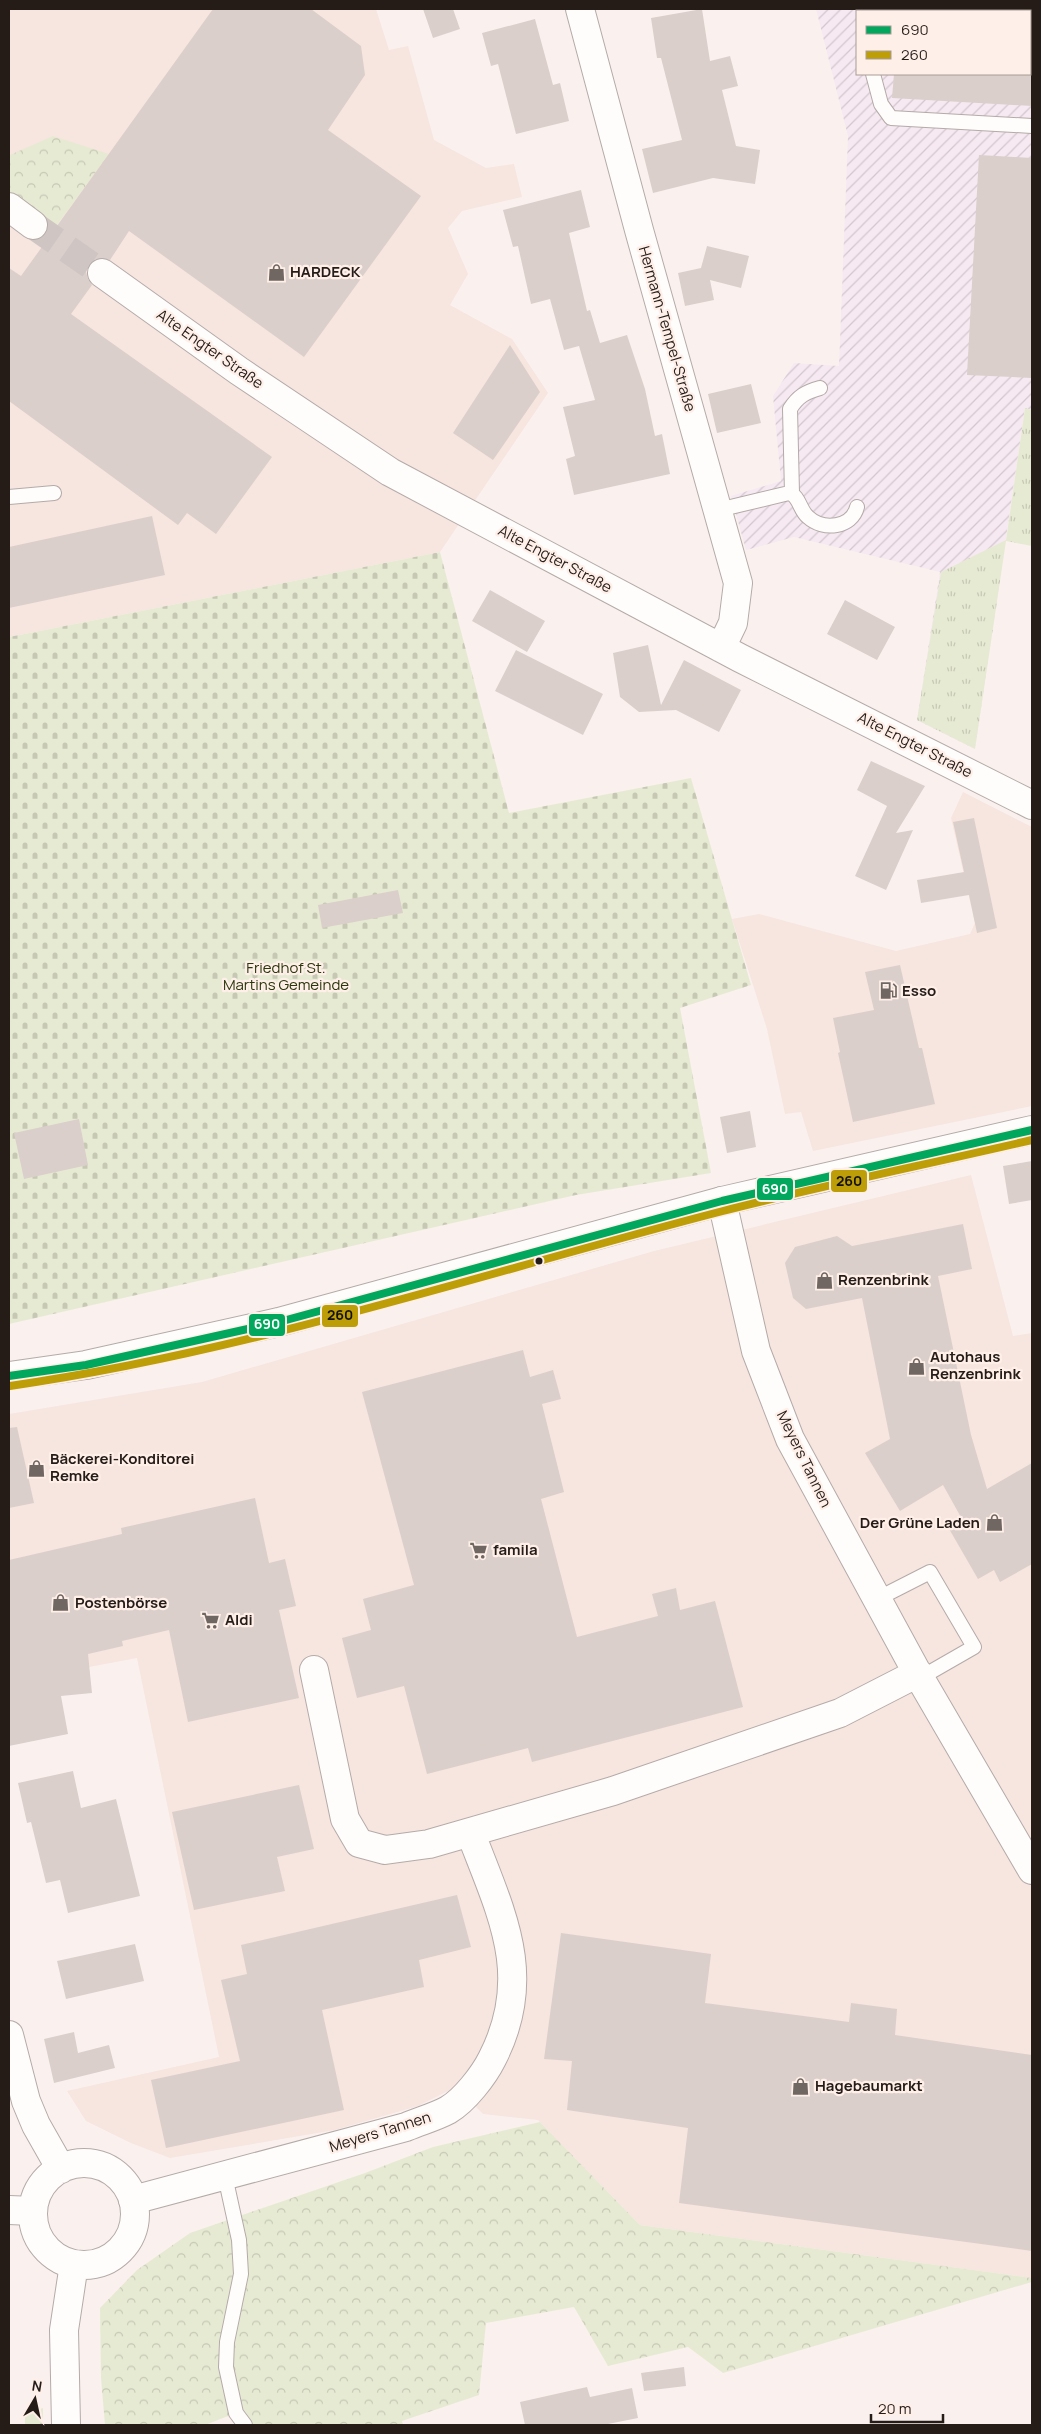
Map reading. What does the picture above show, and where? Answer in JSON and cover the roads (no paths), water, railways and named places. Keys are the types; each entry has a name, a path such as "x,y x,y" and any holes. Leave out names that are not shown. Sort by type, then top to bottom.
{"street":[{"name":"Hermann-Tempel-Straße","path":"580,9 638,230 738,583 732,623 721,648"},
{"path":"9,206 33,225"},
{"name":"Alte Engter Straße","path":"102,272 239,371 390,472 721,648 1032,805"},
{"path":"9,1376 86,1365 279,1322 722,1201 1032,1130"},
{"name":"Meyers Tannen","path":"722,1201 756,1351 790,1439 919,1676 1032,1870"},
{"path":"314,1670 345,1819 359,1843 385,1850 430,1844 471,1834 613,1791 840,1713 919,1676"},
{"name":"Meyers Tannen","path":"132,2200 406,2127 449,2109 484,2076 502,2040 512,2002 512,1956 501,1912 471,1834"},
{"path":"9,2035 26,2101 36,2125 61,2169"},
{"path":"91,2163 107,2168 121,2179 132,2200 135,2208 134,2225 128,2241 116,2254 91,2265 74,2264 50,2252 41,2240 35,2226 21,2211 37,2195 46,2181 61,2169 74,2164 91,2163"},
{"path":"66,2425 64,2330 74,2264"}],"lane":[{"path":"873,75 880,104 891,118 1032,126"},
{"path":"820,388 804,393 796,399 790,409 792,494 808,517 824,525 842,525 852,517 857,506"},
{"path":"9,497 54,493"},
{"path":"718,510 792,494"},
{"path":"877,1599 930,1572 974,1647 919,1676"},
{"path":"225,2176 240,2240 241,2274 227,2342 226,2367 236,2413 245,2425"}],"tunnel":[{"path":"33,225 102,273"}],"place":[{"name":"HARDECK","path":"276,272"},
{"name":"Esso","path":"888,991"},
{"name":"Renzenbrink","path":"824,1280"},
{"name":"Autohaus Renzenbrink","path":"916,1366"},
{"name":"Bäckerei-Konditorei Remke","path":"36,1468"},
{"name":"Der Grüne Laden","path":"994,1523"},
{"name":"famila","path":"479,1550"},
{"name":"Postenbörse","path":"61,1603"},
{"name":"Aldi","path":"211,1620"},
{"name":"Hagebaumarkt","path":"801,2086"}],"park label":[{"name":"Friedhof St. Martins Gemeinde","path":"286,976"}]}
